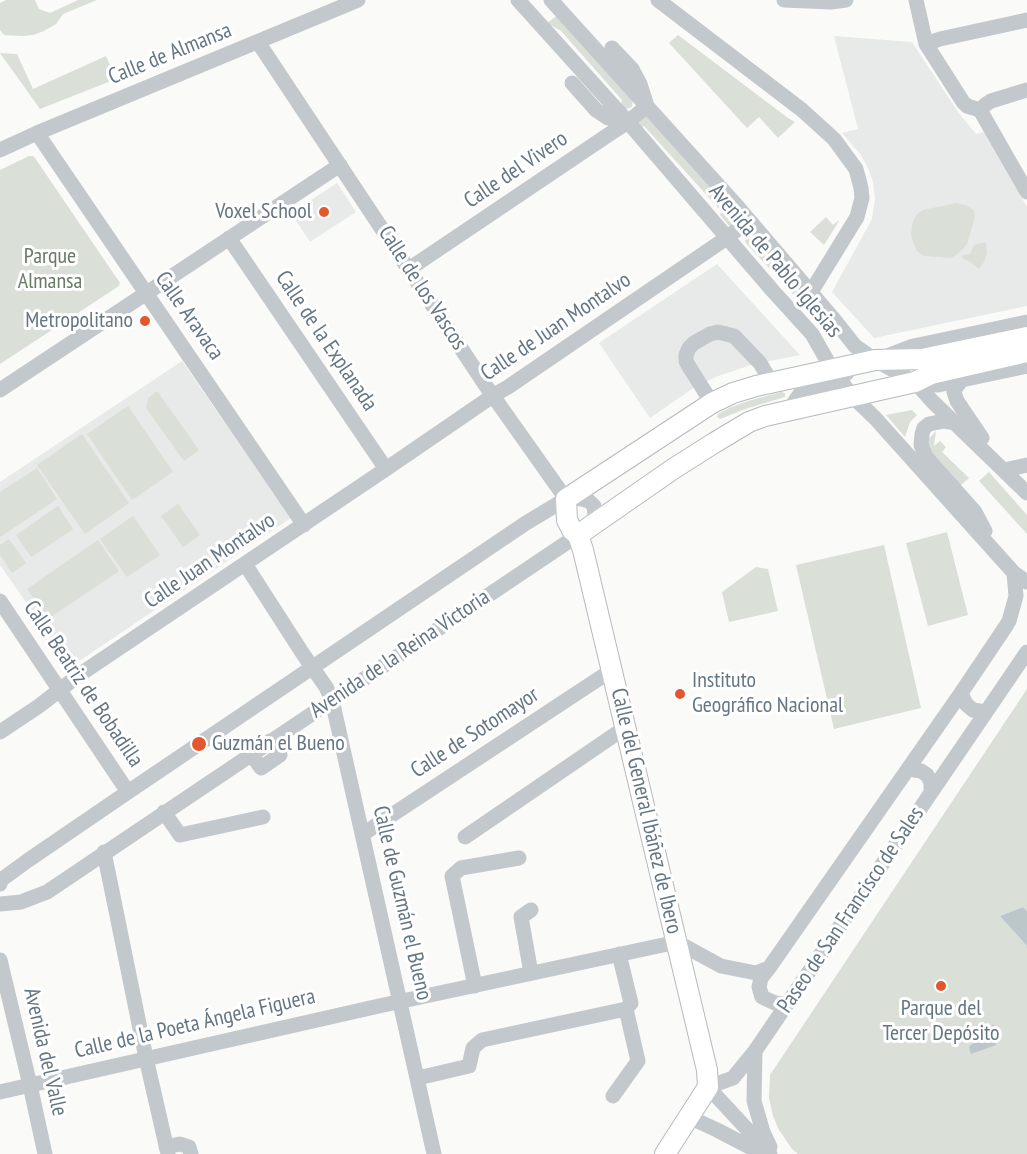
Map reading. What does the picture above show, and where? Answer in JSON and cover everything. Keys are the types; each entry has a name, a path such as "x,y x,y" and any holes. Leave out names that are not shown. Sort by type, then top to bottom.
{"main road":[{"name":"Avenida de la Reina Victoria","path":"567,498 712,403 733,393 771,382 836,374 855,355 876,360 922,359 1027,337"},
{"name":"Avenida de la Reina Victoria","path":"582,532 681,464 749,422 765,416 915,382 931,374 1027,352"},
{"name":"Calle de los Vascos","path":"567,498 567,520 572,531 582,532"},
{"name":"Calle del General Ibáñez de Ibero","path":"582,532 585,559 707,1070 708,1087"},
{"path":"665,1154 708,1087"}],"street":[{"name":"Calle de Almansa","path":"0,150 258,42 331,5 358,0"},
{"name":"Avenida de Pablo Iglesias","path":"518,0 628,122 812,334 852,396 883,427 1014,573 1027,582"},
{"name":"Avenida de Pablo Iglesias","path":"551,0 811,292 855,355"},
{"path":"658,0 802,110 834,139 856,169 862,198 857,217 811,292"},
{"path":"784,0 831,2 846,0"},
{"path":"916,0 926,44 963,102 980,110 1027,192"},
{"path":"926,44 1027,20"},
{"name":"Calle de los Vascos","path":"258,42 486,386 567,498"},
{"path":"612,48 632,69 647,106"},
{"path":"572,82 596,110 608,118 628,122"},
{"path":"980,110 992,101 1027,90"},
{"name":"Calle del Vivero","path":"409,269 628,122 647,106"},
{"name":"Calle Aravaca","path":"37,133 304,525"},
{"path":"0,390 340,165"},
{"name":"Calle de Juan Montalvo","path":"386,470 728,237 749,220"},
{"name":"Calle de la Explanada","path":"229,238 386,470"},
{"name":"Avenida de la Reina Victoria","path":"876,360 920,344 1027,322"},
{"path":"712,403 686,361 689,348 710,334 718,332 734,336 756,359 771,382"},
{"path":"876,360 915,382 1027,493"},
{"name":"Avenida de la Reina Victoria","path":"915,382 938,385 1027,366"},
{"name":"Avenida de la Reina Victoria","path":"788,411 802,391 829,385 836,374"},
{"path":"963,379 954,392 957,401 1004,470"},
{"name":"Avenida de Pablo Iglesias","path":"956,423 929,424 924,428 921,445 926,457 975,512 995,551"},
{"path":"1004,470 1027,465"},
{"name":"Calle Juan Montalvo","path":"0,732 386,470"},
{"path":"567,498 582,498 594,506 596,516 582,532"},
{"name":"Avenida de la Reina Victoria","path":"0,884 1,880 128,792 526,523 567,498"},
{"name":"Avenida de la Reina Victoria","path":"0,904 21,902 47,892 582,532"},
{"name":"Calle de Guzmán el Bueno","path":"245,564 326,687 332,700 434,1154"},
{"name":"Paseo de San Francisco de Sales","path":"677,942 721,966 756,973 769,968 909,769 1009,621 1016,596 1014,573"},
{"name":"Calle Beatriz de Bobadilla","path":"0,601 128,792"},
{"name":"Paseo de San Francisco de Sales","path":"708,1087 734,1078 755,1051 1027,652"},
{"name":"Calle de Sotomayor","path":"363,834 612,670"},
{"path":"961,693 966,704 973,710 986,711"},
{"path":"949,711 970,719 974,729"},
{"path":"465,837 626,727"},
{"path":"920,752 926,764 946,770"},
{"path":"909,769 927,774 931,782 931,793"},
{"path":"164,813 180,836 263,817"},
{"path":"104,852 167,1150 180,1144 189,1147 190,1154"},
{"path":"475,986 452,876 461,867 519,858"},
{"path":"531,910 521,917 531,974"},
{"name":"Calle de la Poeta Ángela Figuera","path":"0,1092 677,942"},
{"path":"418,1078 469,1066 474,1048 482,1040 626,1009 631,1003 619,954"},
{"name":"Avenida del Valle","path":"0,960 45,1154"},
{"path":"769,968 761,978 759,987 762,997 775,1003 787,1004"},
{"path":"613,1096 638,1061 626,1009"},
{"path":"755,1051 754,1101 762,1132 772,1154"},
{"path":"708,1087 772,1154"},
{"path":"689,1117 763,1154"}],"shaded area":[{"path":"834,36 912,42 958,112 976,134 984,132 1027,207 1027,306 874,338 832,292 872,219 875,199 868,168 860,154 842,133 858,129"},
{"name":"Voxel School","path":"337,183 356,212 310,242 291,213"},
{"path":"717,264 800,355 754,364 718,376 695,387 650,418 599,343"},
{"path":"182,361 291,518 69,668 0,565 0,482"},
{"path":"1023,907 1027,911 1027,946 1000,916"},
{"path":"994,1024 996,1045 971,1054 969,1047"}],"green space":[{"path":"6,0 35,0 39,9 50,13 78,0 97,0 63,14 56,24 44,31 23,36 4,35 0,30 0,3"},
{"path":"558,15 633,100 632,107 626,109 621,106 622,100 561,31 547,23"},
{"path":"678,35 795,122 778,138 759,117 747,128 669,43"},
{"path":"0,53 17,54 33,89 106,56 116,79 40,109"},
{"path":"644,117 647,117 739,218 739,221 730,227 720,215 722,212 644,126 641,128 638,124"},
{"name":"Parque Almansa","path":"29,156 35,158 120,283 119,286 0,364 0,170"},
{"path":"957,203 974,210 975,217 967,244 951,258 924,256 917,251 911,234 913,221 917,214 923,210"},
{"path":"826,217 833,225 839,221 824,245 810,232"},
{"path":"747,238 822,318 818,321 746,243"},
{"path":"986,242 987,252 979,269 962,258 963,255 970,254 974,245"},
{"path":"157,391 199,450 184,461 146,408 148,398"},
{"path":"781,392 785,393 785,397 720,419 717,417 729,408"},
{"path":"128,406 173,472 132,500 87,434"},
{"path":"912,410 917,415 910,422 905,437 886,415"},
{"path":"936,431 934,446 940,441 946,447 942,452 969,478 960,486 932,455 928,445 929,438"},
{"path":"82,434 129,503 85,534 37,465"},
{"path":"37,468 57,499 0,537 0,492"},
{"path":"989,472 1027,515 1027,534 979,481"},
{"path":"178,504 200,535 183,547 161,516"},
{"path":"58,506 73,529 31,557 16,535"},
{"path":"133,516 160,555 127,577 100,539"},
{"path":"947,532 968,615 928,626 906,543"},
{"path":"9,539 26,563 12,573 0,555 0,545"},
{"path":"98,540 119,571 48,619 27,589"},
{"path":"884,545 921,708 834,729 796,565"},
{"path":"756,567 768,569 778,611 729,622 722,592"},
{"path":"1027,689 1027,911 1023,907 1000,916 1027,946 1027,1154 798,1154 779,1130 773,1116 769,1098 770,1075"}],"place":[{"name":"Voxel School","path":"324,212"},
{"name":"Metropolitano","path":"145,321"},
{"name":"Instituto Geográfico Nacional","path":"680,694"},
{"name":"Guzmán el Bueno","path":"199,744"},
{"name":"Parque del Tercer Depósito","path":"941,986"}]}
